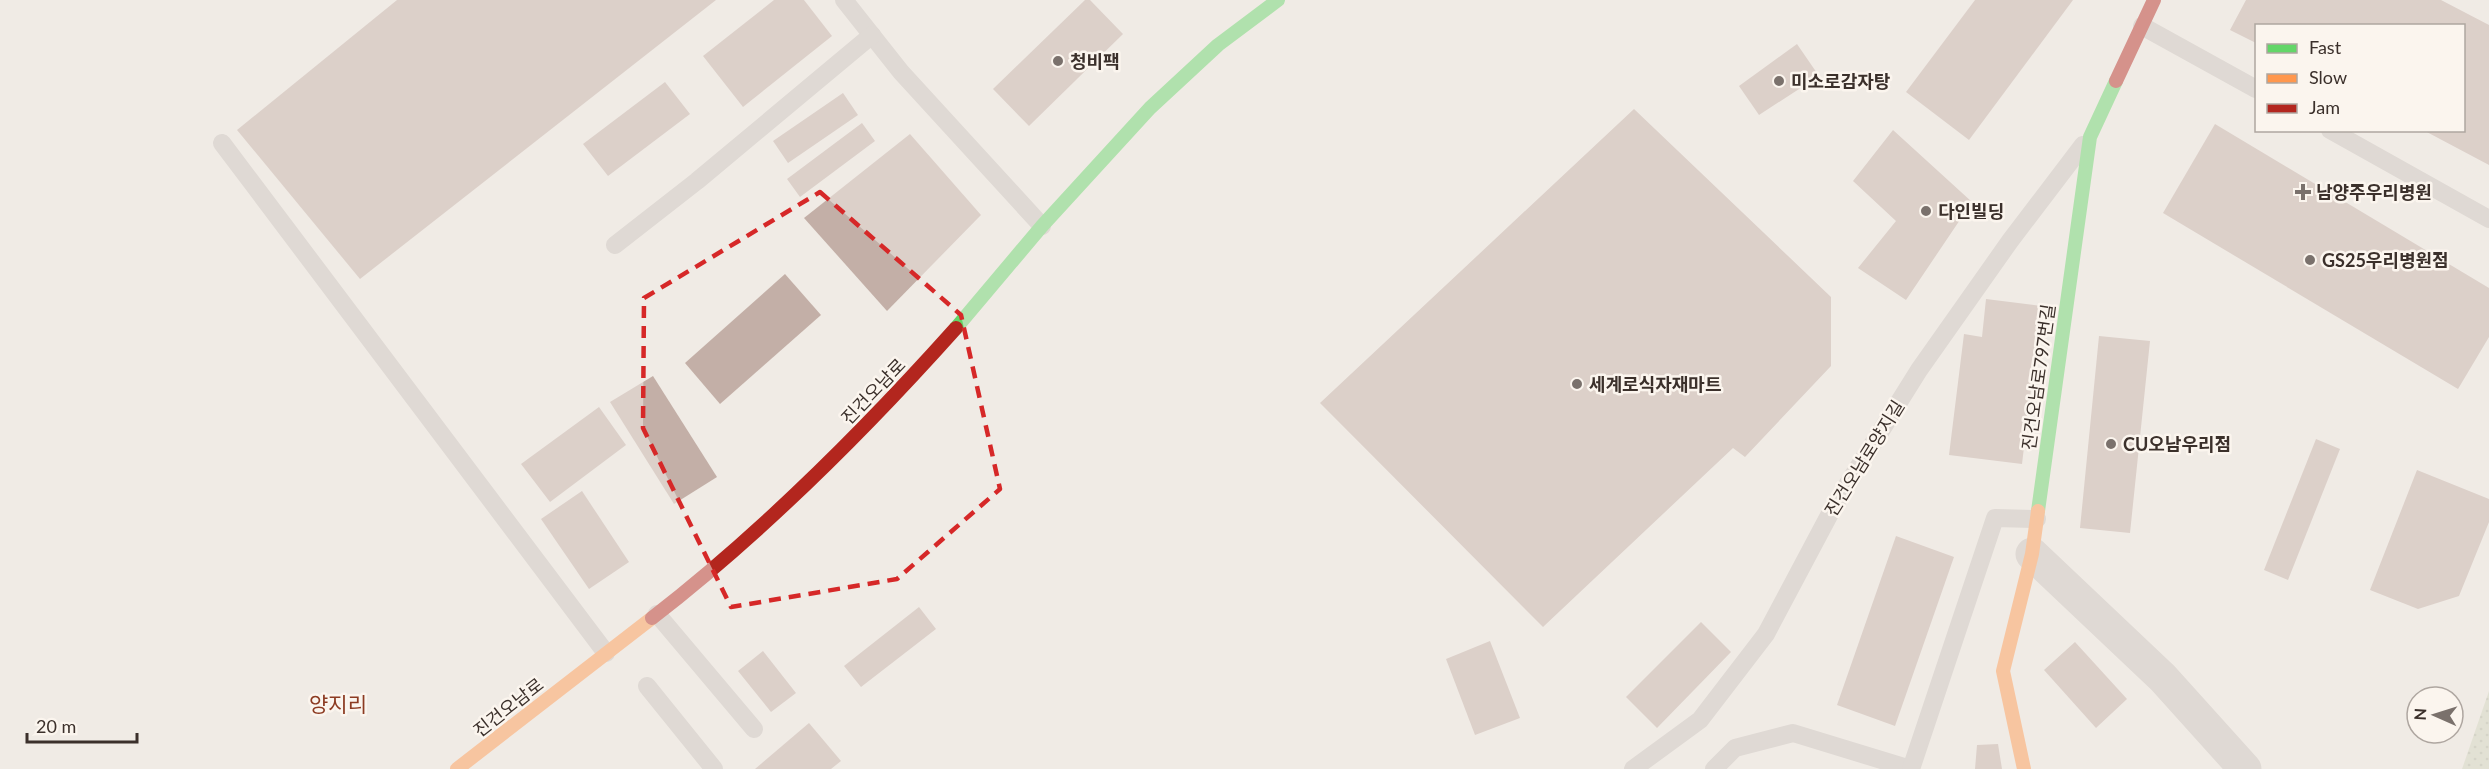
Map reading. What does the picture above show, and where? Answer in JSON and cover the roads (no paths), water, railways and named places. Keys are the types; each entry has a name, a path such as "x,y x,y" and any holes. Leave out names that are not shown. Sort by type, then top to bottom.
{"main road":[{"name":"진건오남로","path":"457,769 657,614 760,528 898,393 974,309 1042,226 1150,108 1218,45 1278,0"},
{"name":"진건오남로797번길","path":"2024,769 2003,671 2037,519 2090,137 2154,0"}],"street":[{"path":"2031,554 2163,678 2245,769"}],"lane":[{"path":"844,0 902,72 1042,226"},
{"path":"2142,26 2255,88"},
{"path":"615,245 697,181 872,34"},
{"path":"2334,132 2489,219"},
{"name":"진건오남로양지길","path":"1633,769 1700,720 1766,634 1834,506 1919,370 2010,241 2090,137"},
{"path":"222,143 606,653"},
{"path":"1713,769 1735,748 1793,733 1911,769 1995,518 2037,519"},
{"path":"657,614 754,729"},
{"path":"647,686 714,769"}],"place":[{"name":"청비팩","path":"1058,61"},
{"name":"미소로감자탕","path":"1779,81"},
{"name":"남양주우리병원","path":"2303,192"},
{"name":"다인빌딩","path":"1926,211"},
{"name":"GS25우리병원점","path":"2310,260"},
{"name":"세계로식자재마트","path":"1577,384"},
{"name":"CU오남우리점","path":"2111,444"}],"district":[{"name":"양지리","path":"338,703"}]}
